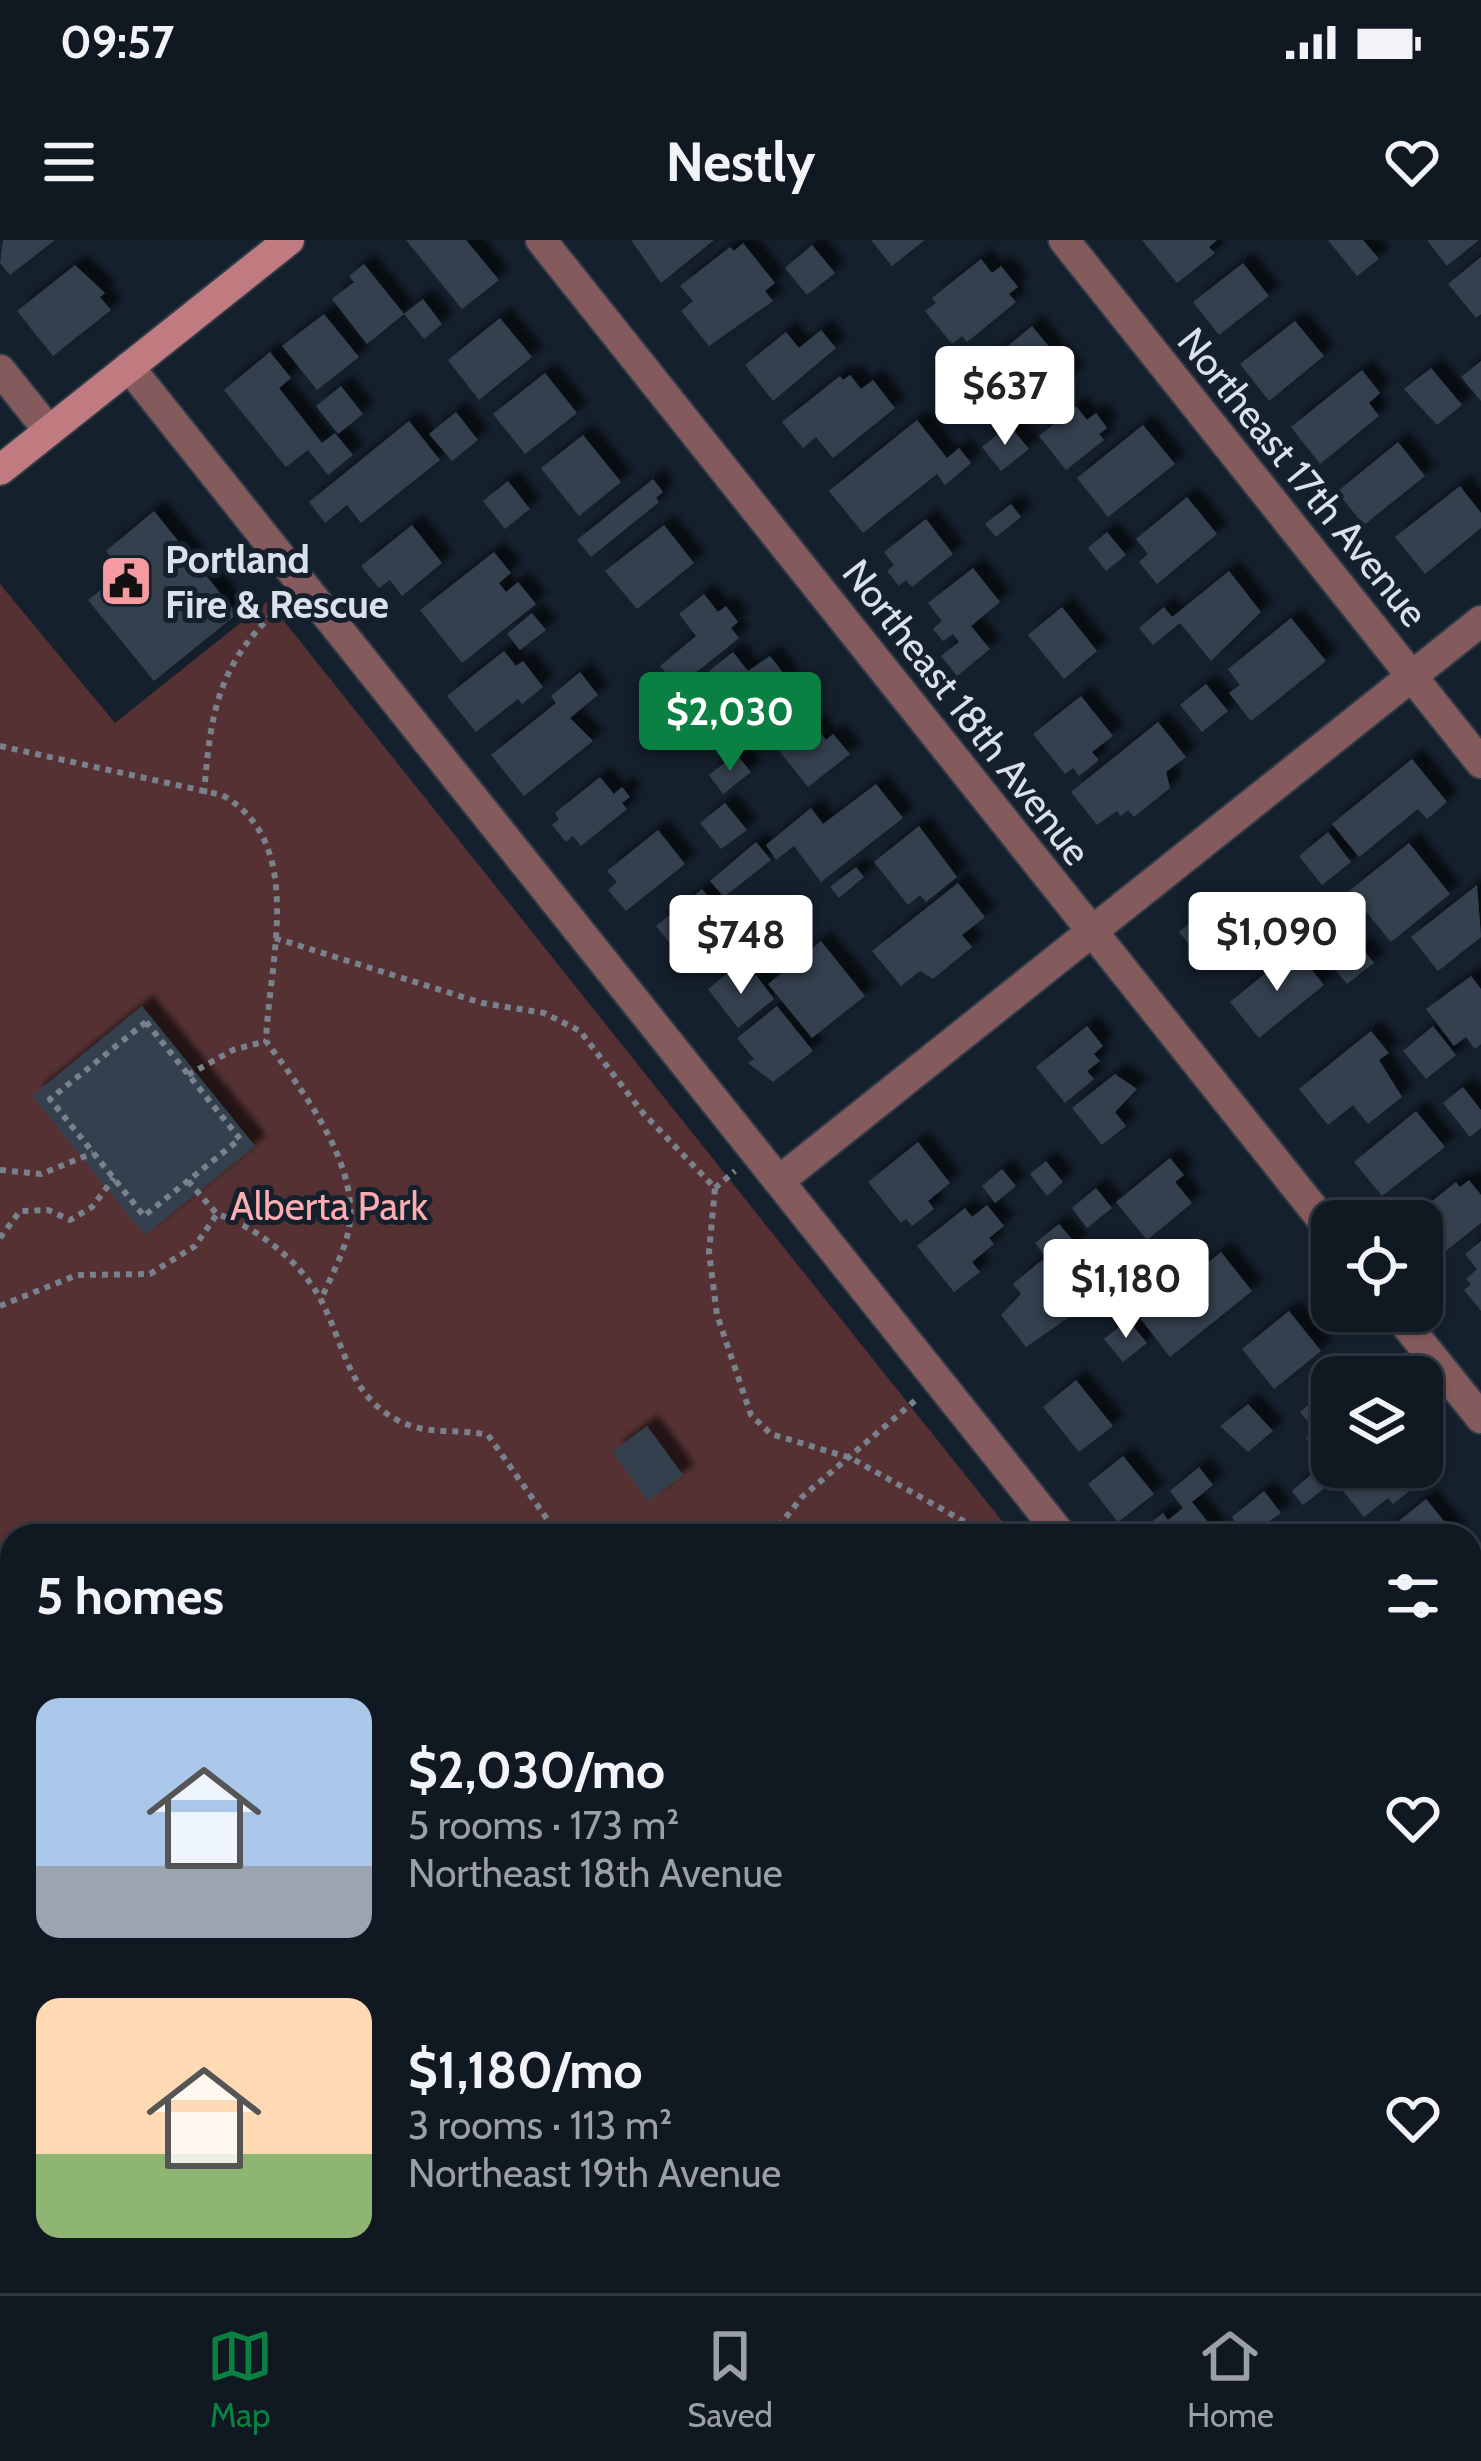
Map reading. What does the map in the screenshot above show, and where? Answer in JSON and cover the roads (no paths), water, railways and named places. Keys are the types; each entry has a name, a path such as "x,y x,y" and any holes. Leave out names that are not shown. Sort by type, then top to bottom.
{"main road":[{"path":"0,470 289,240"}],"street":[{"name":"Northeast 18th Avenue","path":"542,240 1311,1206"},
{"name":"Northeast 17th Avenue","path":"1064,240 1481,763"},
{"path":"129,367 1052,1524"},
{"path":"0,370 49,431"},
{"path":"779,1181 1481,621"},
{"path":"1412,1332 1481,1418"}],"place":[{"name":"Portland Fire & Rescue","path":"126,581"}],"park label":[{"name":"Alberta Park","path":"329,1206"}]}
